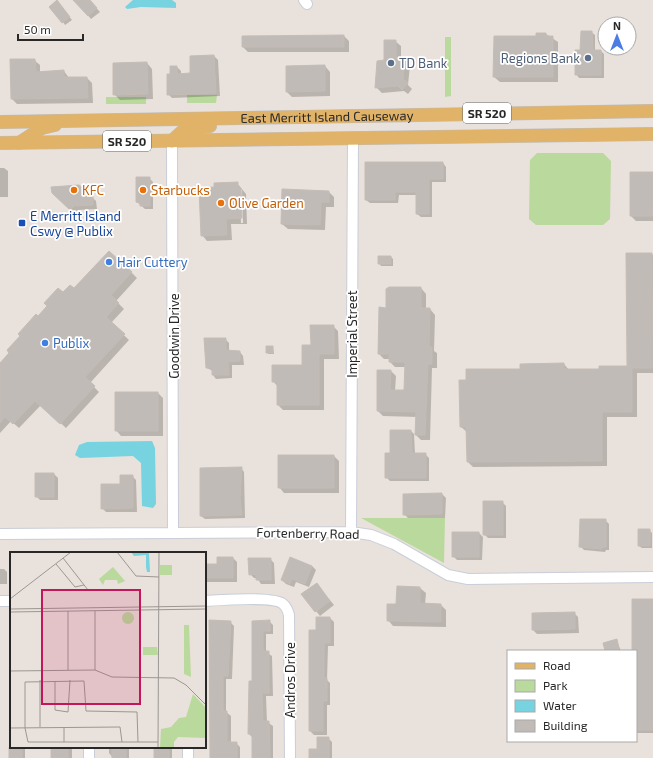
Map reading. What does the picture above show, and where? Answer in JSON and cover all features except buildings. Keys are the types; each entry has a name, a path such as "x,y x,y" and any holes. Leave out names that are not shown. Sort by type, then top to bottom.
{"main road":[{"name":"East Merritt Island Causeway","path":"0,122 653,111"},
{"path":"172,141 184,130 209,126 228,118"},
{"path":"19,142 42,128 81,120"},
{"name":"East Merritt Island Causeway","path":"0,143 653,134"}],"street":[{"name":"Imperial Street","path":"351,532 353,137"},
{"name":"Goodwin Drive","path":"172,141 173,532"},
{"name":"Fortenberry Road","path":"0,534 351,532 371,535 394,544 448,575 468,579 653,577"},
{"name":"Andros Drive","path":"206,601 270,600 283,604 289,615 290,758"}],"green space":[{"path":"445,37 451,37 451,96 445,97"},
{"path":"187,95 217,95 216,103 187,103"},
{"path":"106,97 146,97 146,104 106,104"},
{"path":"537,153 603,153 611,161 610,219 603,225 536,225 529,219 530,160"},
{"path":"361,518 445,518 444,563"}],"water":[{"path":"133,0 172,0 176,3 176,8 141,7 127,9 125,7"},
{"path":"152,441 155,448 156,504 153,508 142,506 141,463 133,456 80,458 75,455 79,445 87,442"}],"place":[{"name":"Regions Bank","path":"588,58"},
{"name":"TD Bank","path":"391,63"},
{"name":"KFC","path":"74,190"},
{"name":"Starbucks","path":"143,190"},
{"name":"Olive Garden","path":"221,203"},
{"name":"E Merritt Island Cswy @ Publix","path":"22,223"},
{"name":"Hair Cuttery","path":"109,262"},
{"name":"Publix","path":"45,343"}]}
